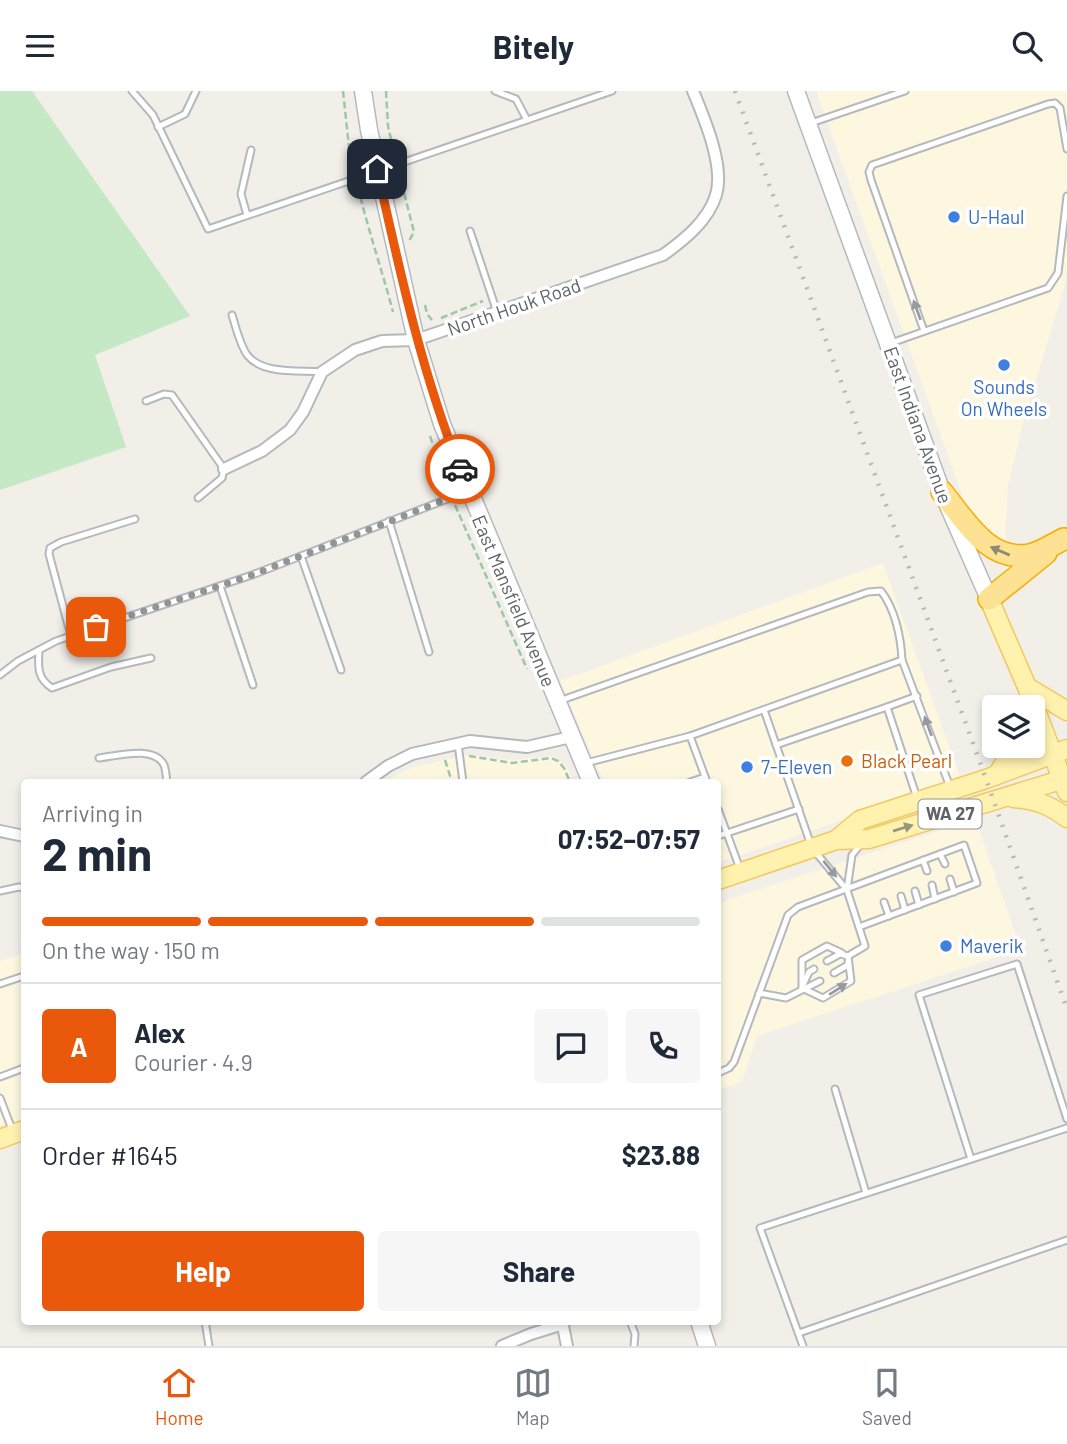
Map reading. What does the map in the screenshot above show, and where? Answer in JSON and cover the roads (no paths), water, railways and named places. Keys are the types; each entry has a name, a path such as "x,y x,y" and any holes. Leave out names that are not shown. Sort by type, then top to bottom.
{"highway":[{"path":"942,492 993,550 1010,556 1031,555 1065,538"},
{"path":"989,599 1065,538"}],"main road":[{"name":"East Indiana Avenue","path":"989,599 1027,687 1060,751 1066,783"},
{"path":"1026,695 1027,687 1067,711"},
{"name":"WA 27","path":"836,840 860,820 997,775 1060,751"},
{"path":"997,775 1008,758"},
{"name":"WA 27","path":"721,879 836,840 869,839 999,798 1066,783"},
{"path":"999,798 1027,799 1051,806 1067,818"}],"street":[{"name":"East Mansfield Avenue","path":"362,91 416,340 442,424 590,779"},
{"name":"North Houk Road","path":"322,372 355,350 382,341 416,340 663,255 684,240 703,220 716,195 717,170 708,126 693,91"},
{"name":"East Indiana Avenue","path":"796,91 942,492 989,599"},
{"path":"224,469 262,451 290,430 303,412 322,372"},
{"path":"370,779 412,754 470,741 527,747 571,737"},
{"path":"0,831 21,835"},
{"path":"502,1346 557,1325"},
{"path":"562,1325 567,1346"},
{"path":"700,1325 707,1346"}],"lane":[{"path":"132,91 153,115 208,229 377,169 612,91"},
{"path":"158,127 185,114 196,91"},
{"path":"495,91 516,99 527,120"},
{"path":"580,91 584,101"},
{"path":"808,124 905,91"},
{"path":"924,331 871,180 869,171 872,165 1055,103 1060,108 1067,149"},
{"path":"247,215 241,194 251,150"},
{"path":"888,344 1048,288 1058,274 1067,196"},
{"path":"470,231 497,312"},
{"path":"232,315 247,356 255,362 269,368 322,372"},
{"path":"146,401 164,394 172,395 224,469 222,478 198,498"},
{"path":"0,675 18,661 71,635 220,586 468,491"},
{"path":"71,635 49,554 50,548 61,542 135,519"},
{"path":"389,521 429,652"},
{"path":"301,556 341,670"},
{"path":"220,586 253,685"},
{"path":"556,702 868,592 881,590 887,598 902,640 902,660 951,790"},
{"path":"38,650 38,671 43,682 52,688 111,667 151,658"},
{"path":"583,764 690,736 895,660 902,660"},
{"path":"776,745 917,696"},
{"path":"887,707 918,801"},
{"path":"764,710 813,848 847,890 865,946 848,955 840,954 827,961"},
{"path":"690,736 706,779"},
{"path":"458,744 463,779"},
{"path":"99,758 140,753 155,756 164,765 166,779"},
{"path":"721,836 799,809"},
{"path":"721,818 741,872"},
{"path":"847,890 852,855 869,839"},
{"path":"721,1072 734,1062 789,915 798,907 964,845 976,883 859,927"},
{"path":"940,854 945,864"},
{"path":"923,860 927,871"},
{"path":"907,867 911,876"},
{"path":"892,872 896,881"},
{"path":"874,879 878,888"},
{"path":"950,879 954,892"},
{"path":"932,885 935,899"},
{"path":"0,891 21,887"},
{"path":"915,891 919,905"},
{"path":"901,896 905,910"},
{"path":"884,902 888,916"},
{"path":"802,988 802,960 827,946 848,955"},
{"path":"834,974 848,965 848,955"},
{"path":"802,988 823,998 850,981 848,955"},
{"path":"971,1159 919,995 1017,964 1067,1119"},
{"path":"802,988 809,972 814,969"},
{"path":"0,984 21,976"},
{"path":"760,993 786,998 820,981"},
{"path":"0,1077 21,1069"},
{"path":"835,1089 866,1193"},
{"path":"0,1098 13,1135"},
{"path":"803,1346 760,1228 1067,1128"},
{"path":"799,1333 1067,1240"},
{"path":"206,1325 209,1346"},
{"path":"631,1325 635,1335 634,1346"}],"railway":[{"path":"735,91 1067,1009"}],"place":[{"name":"U-Haul","path":"954,217"},
{"name":"Sounds On Wheels","path":"1004,365"},
{"name":"Black Pearl","path":"847,761"},
{"name":"7-Eleven","path":"747,767"},
{"name":"Maverik","path":"946,946"}]}
